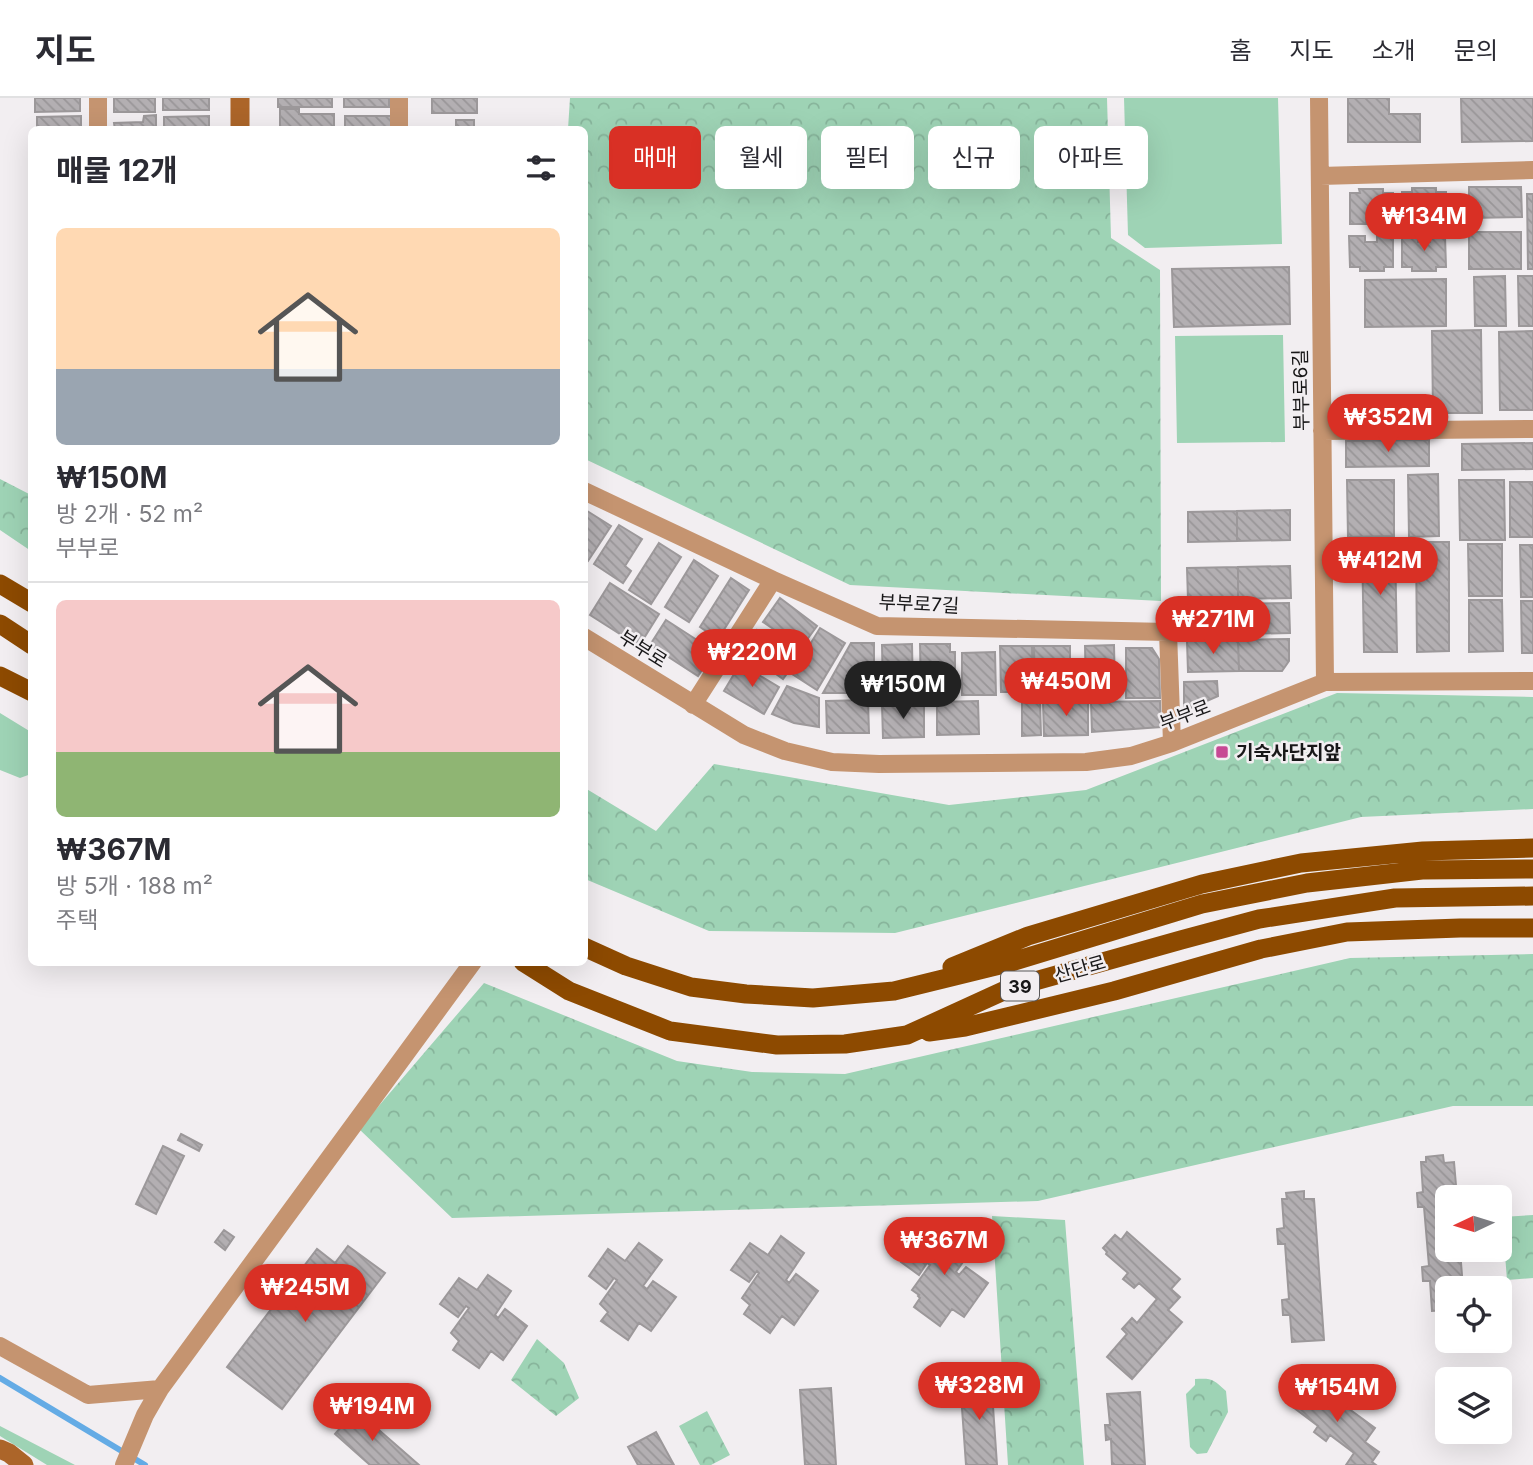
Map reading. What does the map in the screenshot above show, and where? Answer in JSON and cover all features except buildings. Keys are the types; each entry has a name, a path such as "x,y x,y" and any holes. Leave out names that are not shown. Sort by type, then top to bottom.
{"main road":[{"path":"240,98 240,126"},
{"path":"0,584 28,601"},
{"path":"0,624 28,642"},
{"path":"0,676 28,690"},
{"path":"894,991 1028,936 1202,884 1301,863 1423,851 1533,848"},
{"name":"산단로","path":"588,949 626,966 691,987 813,998 894,991 1008,963 1202,904 1307,883 1422,870 1533,869"},
{"name":"산단로","path":"529,966 569,991 670,1031 776,1045 845,1044 907,1035 1010,988 1259,919 1395,898 1533,896"},
{"path":"907,1035 978,1023 1114,991 1261,949 1347,932 1533,928"},
{"path":"0,1449 24,1465"}],"street":[{"path":"98,98 98,126"},
{"path":"399,98 399,126"},
{"name":"부부로6길","path":"1319,98 1325,682"},
{"path":"1320,176 1533,170"},
{"path":"1322,431 1533,429"},
{"name":"부부로7길","path":"588,493 877,626 1168,632 1172,743"},
{"path":"694,705 773,580"},
{"name":"부부로","path":"588,639 744,735 785,751 832,762 1086,762 1132,757 1325,682 1533,681"},
{"path":"124,1465 145,1415 160,1389 470,966"},
{"path":"0,1346 88,1395 160,1389"}],"green space":[{"path":"570,98 1107,98 1108,126 1034,126 1034,189 1110,189 1111,238 1160,270 1161,601 850,585 588,460 588,126 568,126"},
{"path":"1124,98 1278,98 1282,244 1145,248 1128,235 1127,189 1148,189 1148,126 1125,126"},
{"path":"1283,335 1285,442 1177,443 1175,336"},
{"path":"0,479 28,493 28,549 0,530"},
{"path":"1337,693 1533,697 1533,809 1361,817 895,933 709,931 588,880 588,790 656,831 714,764 949,805 1086,790"},
{"path":"0,713 28,730 28,775 20,778 0,770"},
{"path":"1533,954 1533,1106 1453,1106 1038,1201 452,1218 359,1129 484,983 677,1061 752,1072 845,1074 1350,958"},
{"path":"1533,1215 1533,1278 1512,1280 1512,1276 1507,1276 1506,1262 1512,1262 1512,1216"},
{"path":"992,1216 1065,1220 1084,1465 1008,1465"},
{"path":"537,1339 564,1363 579,1398 556,1416 511,1380"},
{"path":"1195,1379 1212,1380 1226,1391 1228,1412 1207,1453 1197,1454 1190,1447 1186,1394 1195,1385"},
{"path":"707,1411 730,1455 711,1465 700,1465 679,1426"},
{"path":"0,1426 75,1465 47,1465 0,1436"}],"waterway":[{"path":"0,1378 145,1465"}],"place":[{"name":"기숙사단지앞","path":"1222,752"}]}
